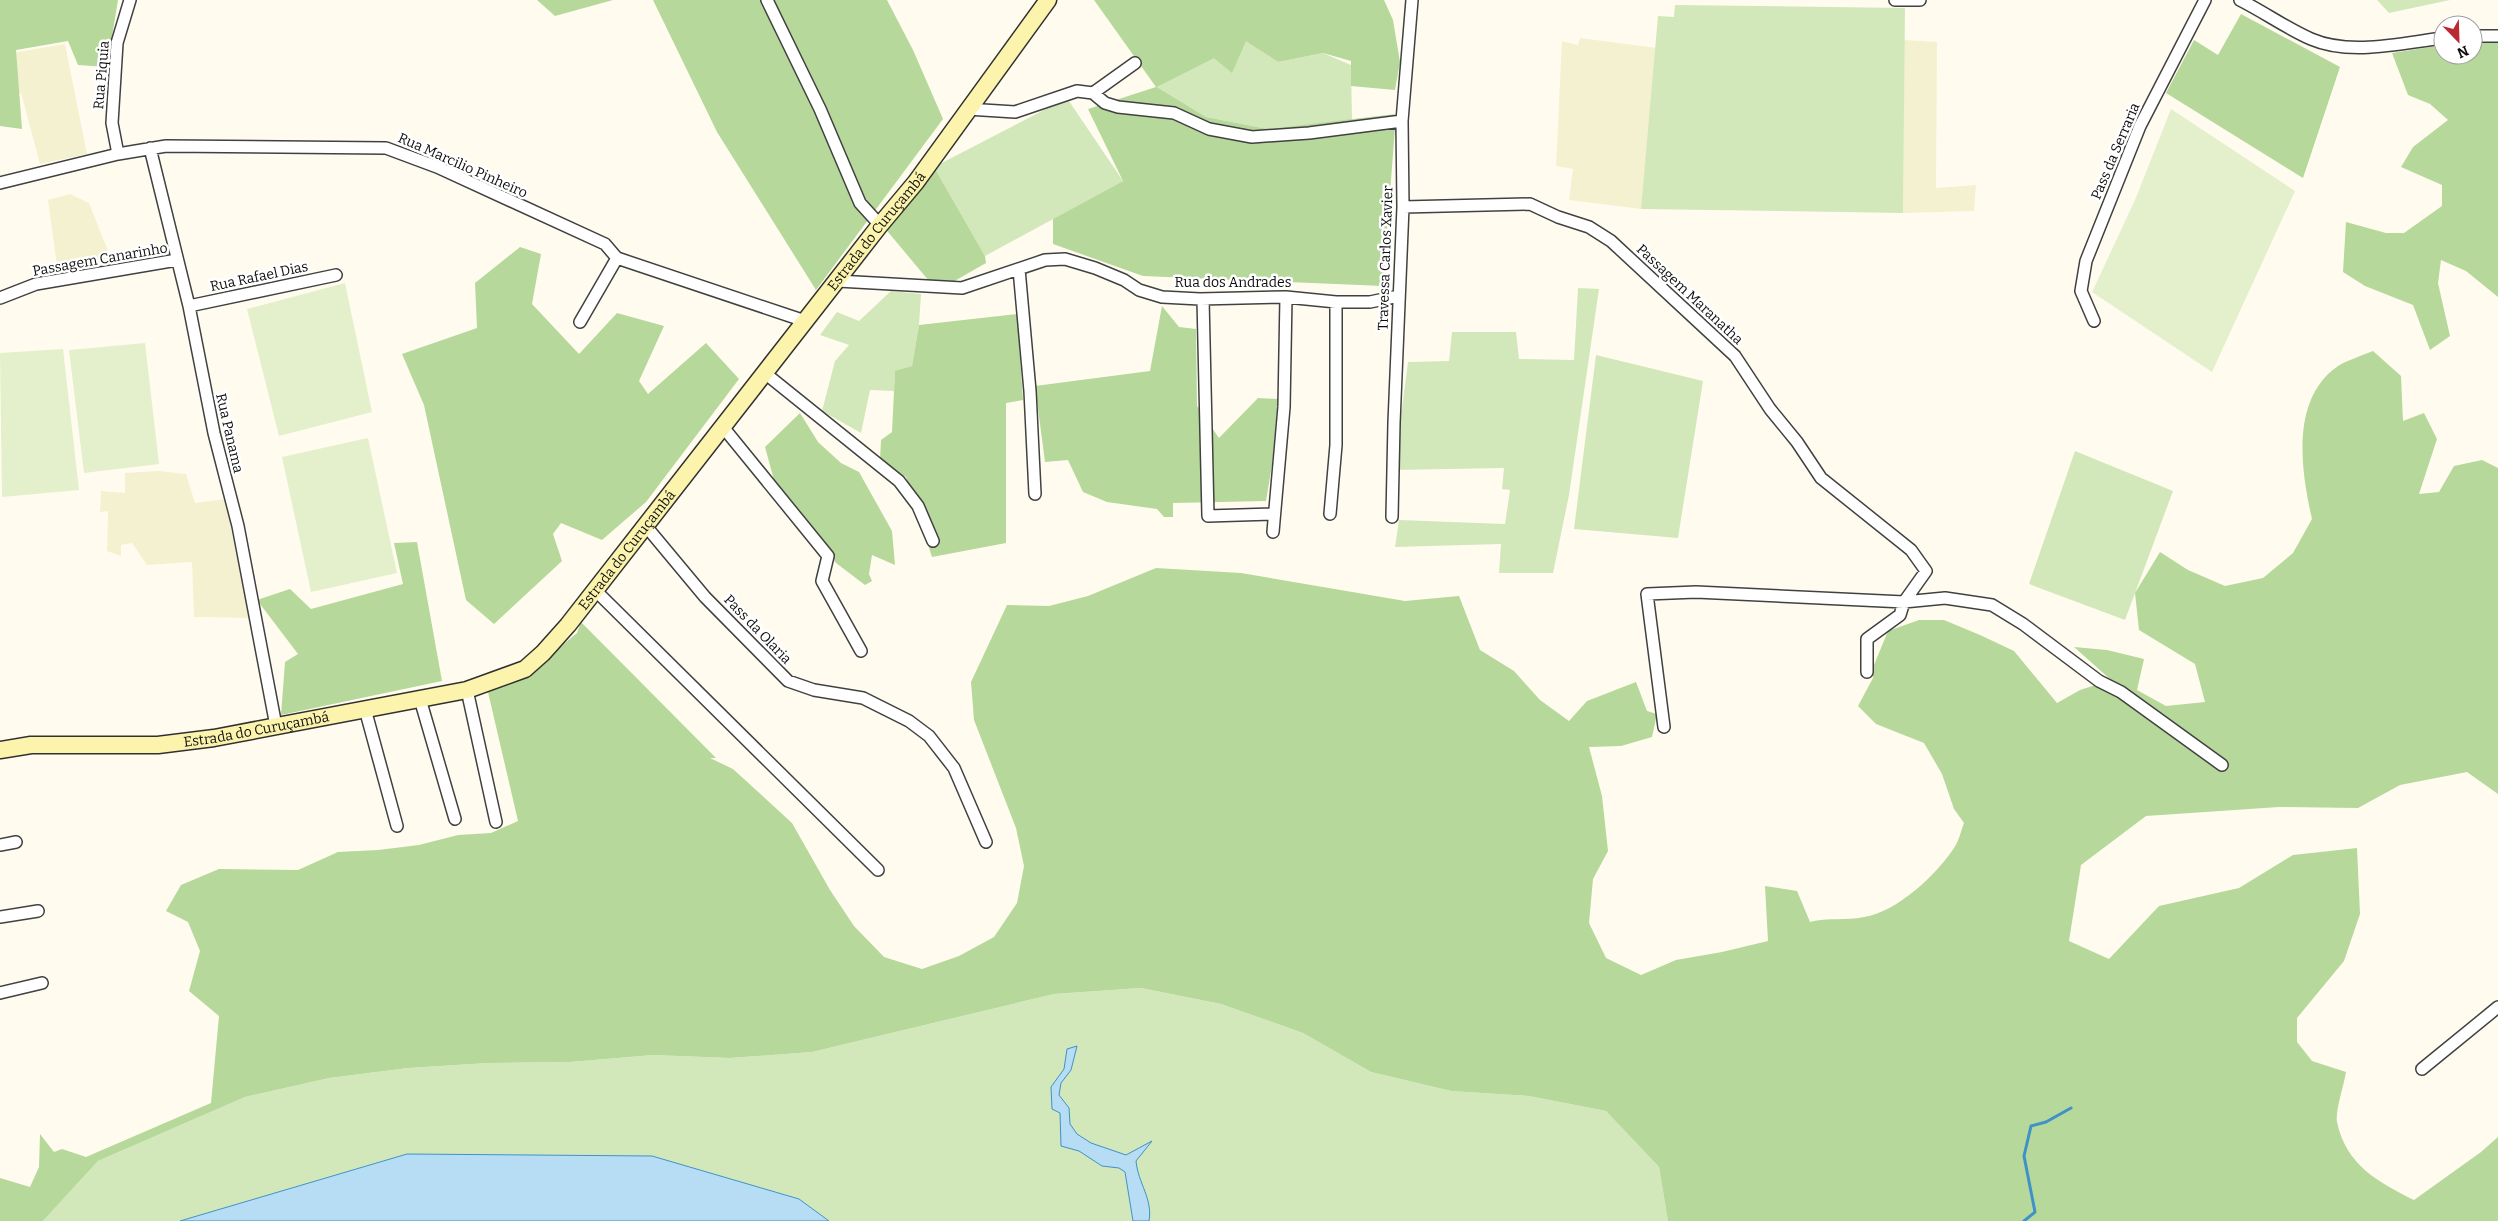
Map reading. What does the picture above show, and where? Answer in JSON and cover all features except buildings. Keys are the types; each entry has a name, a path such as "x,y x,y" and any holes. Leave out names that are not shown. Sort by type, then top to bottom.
{"street":[{"name":"Rua Piquia","path":"118,154 112,124 117,43 130,0"},
{"path":"766,0 820,109 860,203 880,225"},
{"name":"Estrada do Curuçambá","path":"0,750 31,745 158,745 276,726 467,690 511,676 525,669 543,653 595,590 766,374 880,225 916,182 967,109 1048,0"},
{"name":"Travessa Carlos Xavier","path":"1392,517 1403,207 1402,121 1412,0"},
{"path":"1895,0 1920,0"},
{"name":"Pass da Serraria","path":"2094,321 2081,291 2086,261 2140,126 2205,0"},
{"path":"2247,1 2312,39 2333,46 2377,46 2433,39"},
{"path":"2483,36 2498,36"},
{"path":"1093,93 1135,63"},
{"path":"967,109 1015,112 1065,93 1077,91 1093,93 1105,103 1118,107 1174,113 1209,129 1252,137 1309,133 1402,121"},
{"name":"Rua Marcilio Pinheiro","path":"0,183 118,154 166,146 386,148 437,166 605,244 618,258 805,321"},
{"name":"Rua Panama","path":"150,148 189,306 214,433 238,526 276,726"},
{"name":"Passagem Maranatha","path":"1403,207 1530,204 1558,217 1589,227 1611,241 1736,356 1770,409 1797,442 1821,478 1911,550 1926,571 1904,602"},
{"path":"580,322 618,258"},
{"name":"Rua dos Andrades","path":"838,281 962,288 1045,260 1065,259 1095,268 1124,280 1139,290 1162,297 1203,299 1286,296 1336,302 1370,302 1399,296"},
{"name":"Passagem Canarinho","path":"0,298 45,282 177,260"},
{"path":"1019,269 1030,391 1035,494"},
{"name":"Rua Rafael Dias","path":"189,306 336,275"},
{"path":"1273,532 1284,407 1286,296"},
{"path":"1203,299 1208,516 1274,514"},
{"path":"1330,514 1336,445 1336,302"},
{"path":"766,374 899,482 918,506 933,541"},
{"path":"723,428 828,556 822,581 861,651"},
{"name":"Pass da Olaria","path":"645,525 705,597 788,681 814,690 863,698 908,720 929,736 954,768 986,842"},
{"path":"595,590 878,870"},
{"path":"1664,728 1646,594 1696,592 1904,602 1945,598 1992,605 2023,624 2100,681 2121,692 2222,765"},
{"path":"1867,672 1868,640 1877,630 1900,614 1904,602"},
{"path":"467,690 496,822"},
{"path":"420,699 455,819"},
{"path":"365,709 398,826"},
{"path":"0,845 16,842"},
{"path":"0,917 38,910"},
{"path":"0,992 42,983"},
{"path":"2422,1069 2498,1007"}],"shaded area":[{"path":"1580,38 1657,48 1641,209 1569,200 1573,169 1556,166 1562,41 1578,45"},
{"path":"1904,40 1937,42 1936,188 1976,185 1974,211 1903,213"},
{"path":"65,44 87,154 40,164 21,93 0,97 0,55"},
{"path":"70,194 89,203 112,261 58,273 48,200"},
{"path":"159,471 186,474 195,503 225,499 249,618 194,617 192,562 147,565 132,543 121,545 121,556 107,551 108,511 100,512 101,491 125,493 125,473"}],"green space":[{"path":"0,0 118,0 107,67 78,65 68,41 16,50 22,129 0,126"},
{"path":"537,0 613,0 555,16"},
{"path":"653,0 887,0 913,50 943,119 816,290 717,132"},
{"path":"1094,0 1384,0 1393,20 1400,62 1395,90 1351,86 1351,61 1323,53 1278,62 1246,41 1232,73 1214,58 1157,87 1206,117 1268,129 1396,114 1383,286 1143,276 1053,244 1053,219 1123,181 1088,109 1156,87"},
{"path":"2377,0 2450,0 2389,13"},
{"path":"1675,5 1905,8 1903,213 1641,209 1658,16 1674,17"},
{"path":"2241,14 2340,67 2303,178 2166,93 2194,40 2218,55"},
{"path":"2498,29 2498,297 2466,271 2441,260 2438,283 2450,336 2430,350 2413,305 2365,286 2343,272 2346,222 2386,233 2404,233 2442,206 2442,185 2401,167 2413,147 2448,120 2430,104 2408,95 2392,53 2433,47 2433,65 2483,65 2483,33"},
{"path":"1246,40 1278,62 1323,53 1351,65 1352,120 1268,129 1206,117 1157,87"},
{"path":"1067,98 1123,181 985,256 934,167"},
{"path":"2171,109 2295,191 2212,372 2092,292 2135,200"},
{"path":"934,167 985,256 986,263 951,283 929,281 883,226"},
{"path":"520,247 541,254 532,304 579,354 617,313 664,326 639,381 648,394 706,343 739,379 646,502 602,540 561,523 553,534 562,561 494,624 466,600 424,405 402,354 477,328 475,283"},
{"path":"345,283 372,412 279,436 247,309"},
{"path":"1578,288 1599,289 1569,495 1553,573 1499,573 1501,544 1395,547 1399,520 1505,524 1510,490 1502,489 1504,468 1394,470 1408,362 1449,361 1452,332 1516,332 1519,359 1574,360"},
{"path":"891,291 921,294 919,325 912,366 895,372 894,391 870,390 861,433 822,411 835,361 849,345 820,335 837,312 859,321"},
{"path":"1162,306 1179,327 1196,329 1197,406 1219,438 1258,398 1278,399 1272,465 1266,501 1173,503 1173,517 1164,517 1157,509 1107,502 1083,492 1068,460 1045,462 1035,386 1150,371"},
{"path":"1017,314 1023,400 1006,403 1006,543 932,557 906,477 880,461 881,440 892,432 895,371 912,366 919,325"},
{"path":"145,343 159,464 84,473 69,350"},
{"path":"63,349 79,490 2,497 0,353"},
{"path":"2373,351 2401,376 2403,421 2424,413 2437,439 2419,494 2439,492 2454,466 2482,460 2498,468 2498,794 2467,772 2400,785 2358,808 2279,807 2146,816 2081,865 2069,941 2109,959 2159,906 2239,888 2293,855 2357,848 2360,914 2344,961 2297,1018 2297,1042 2312,1061 2346,1072 2338,1105 2337,1122 2341,1137 2356,1161 2376,1179 2414,1200 2481,1152 2498,1137 2498,1221 1668,1221 1659,1167 1606,1111 1529,1096 1451,1091 1371,1072 1303,1033 1221,1004 1141,988 1054,994 812,1052 730,1058 653,1055 570,1062 488,1063 408,1068 329,1078 245,1097 98,1161 43,1221 0,1221 0,1178 30,1187 39,1167 40,1134 54,1152 62,1149 86,1157 211,1103 219,1016 189,991 200,951 188,922 166,911 181,885 219,869 298,870 338,852 419,845 458,835 491,833 518,821 488,692 529,673 577,633 581,622 716,758 710,758 733,769 792,823 830,890 854,926 884,957 922,969 959,956 994,937 1017,903 1024,866 1016,828 974,720 971,682 1007,605 1049,606 1088,596 1156,568 1241,573 1405,601 1459,596 1480,650 1514,671 1540,700 1569,721 1587,701 1636,682 1647,711 1657,714 1652,737 1621,746 1589,747 1602,796 1608,851 1593,879 1589,923 1606,958 1641,975 1676,960 1768,941 1765,886 1797,891 1810,922 1864,917 1877,914 1889,908 1915,891 1937,869 1954,848 1964,823 1954,809 1942,774 1924,743 1876,724 1858,706 1873,678 1874,665 1888,631 1919,620 1944,620 1980,635 2014,651 2057,703 2080,690 2111,680 2074,647 2107,650 2144,659 2137,690 2166,706 2205,702 2195,664 2139,630 2135,593 2160,552 2188,570 2225,586 2263,578 2293,553 2312,519 2305,479 2303,437 2306,416 2312,397 2323,380 2338,366"},
{"path":"1596,355 1703,381 1678,538 1574,529"},
{"path":"800,413 818,442 841,463 859,472 892,531 895,565 872,555 869,574 872,581 865,585 836,563 774,480 765,447"},
{"path":"368,438 397,573 311,592 282,457"},
{"path":"2075,451 2173,491 2125,620 2029,584"},
{"path":"417,542 442,681 281,715 285,662 298,654 257,600 290,589 311,609 403,584 394,543"},
{"path":"1141,988 1221,1004 1303,1033 1371,1072 1451,1091 1529,1096 1606,1111 1659,1167 1668,1221 829,1221 799,1199 652,1156 407,1154 180,1221 43,1221 98,1161 245,1097 329,1078 408,1068 488,1063 570,1062 653,1055 730,1058 812,1052 1054,994"}],"water":[{"path":"1077,1046 1071,1070 1061,1083 1059,1095 1069,1108 1070,1124 1077,1134 1091,1143 1126,1155 1152,1141 1136,1161 1139,1177 1149,1205 1149,1221 1133,1221 1125,1172 1119,1168 1102,1166 1079,1151 1061,1146 1060,1113 1052,1109 1051,1087 1064,1069 1067,1049"},
{"path":"407,1154 652,1156 799,1199 829,1221 180,1221"}],"waterway":[{"path":"2024,1221 2035,1212 2024,1156 2031,1126 2046,1122 2071,1108"}]}
